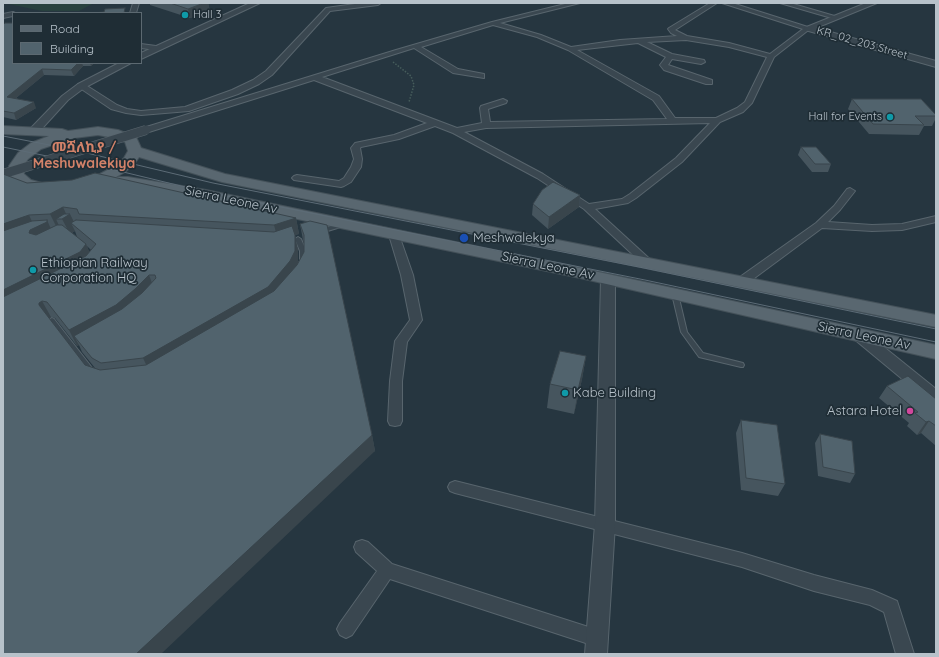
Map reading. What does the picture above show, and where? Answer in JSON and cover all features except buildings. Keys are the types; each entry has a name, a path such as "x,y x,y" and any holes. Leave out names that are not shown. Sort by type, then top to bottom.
{"main road":[{"path":"3,130 73,134"},
{"path":"98,131 118,134 131,140 135,151 130,160 105,177 87,183 64,187 42,187 26,183 17,176 10,163 23,156 36,146 54,139 73,134 98,131"},
{"name":"Sierra Leone Av","path":"135,151 222,178 936,321"},
{"name":"Sierra Leone Av","path":"87,183 128,181 206,195 608,279 936,352"}],"street":[{"path":"142,55 256,3"},
{"path":"81,86 114,107 126,111 141,113 186,109 235,92 256,82 269,73 331,6 378,3"},
{"path":"3,174 415,46 494,23 576,3"},
{"path":"686,38 673,32 672,29 714,3"},
{"path":"725,3 808,28"},
{"path":"783,3 835,17"},
{"name":"KR_02_203 Street","path":"808,28 872,3"},
{"path":"494,23 539,36 570,49 656,98 672,120"},
{"path":"587,207 625,201 679,160 717,120 740,110 748,103 771,56 808,28"},
{"name":"KR_02_203 Street","path":"808,28 936,64"},
{"path":"570,49 600,44 686,38 729,45 771,56"},
{"path":"640,41 670,56 701,62"},
{"path":"142,46 156,48"},
{"path":"415,46 456,71 481,76"},
{"path":"670,56 664,65 667,68 709,82"},
{"path":"33,132 65,98 81,86 124,64"},
{"path":"314,77 399,109 432,124 456,131 540,176 587,207 649,264"},
{"path":"486,125 484,108 503,101"},
{"path":"456,131 486,125 717,120"},
{"path":"297,178 341,184 348,180 356,167 358,159 355,148 358,145 408,133 432,124"},
{"path":"741,282 820,225 837,208 850,190"},
{"path":"820,225 872,228 902,227 936,220"},
{"path":"394,235 407,275 416,320 401,341 396,381 395,421"},
{"path":"362,547 387,570 597,646 605,524 608,279"},
{"path":"859,335 936,398"},
{"path":"455,487 742,560 814,583 872,598 891,607 905,654"},
{"path":"346,629 387,570"}],"lane":[{"path":"317,232 344,224"},
{"path":"303,267 303,251 294,239 304,236"},
{"path":"675,294 684,332 700,355 741,365"},
{"path":"52,320 97,378"},
{"path":"76,351 82,347"}],"path":[{"path":"384,56 411,76 414,85 410,102 399,109"}],"green space":[{"path":"4,3 94,3 79,11 42,11"}],"tram line":[{"path":"3,136 70,149 213,183 644,268 936,329"},
{"path":"3,147 115,170 206,192 645,280 936,342"}],"place":[{"name":"Hall 3","path":"185,15"},
{"name":"Hall for Events","path":"890,117"},
{"name":"Meshwalekya","path":"464,238"},
{"name":"Ethiopian Railway Corporation HQ","path":"33,270"},
{"name":"Kabe Building","path":"565,393"},
{"name":"Astara Hotel","path":"910,411"}],"district":[{"name":"መሿለኪያ / Meshuwalekiya","path":"84,156"}]}
